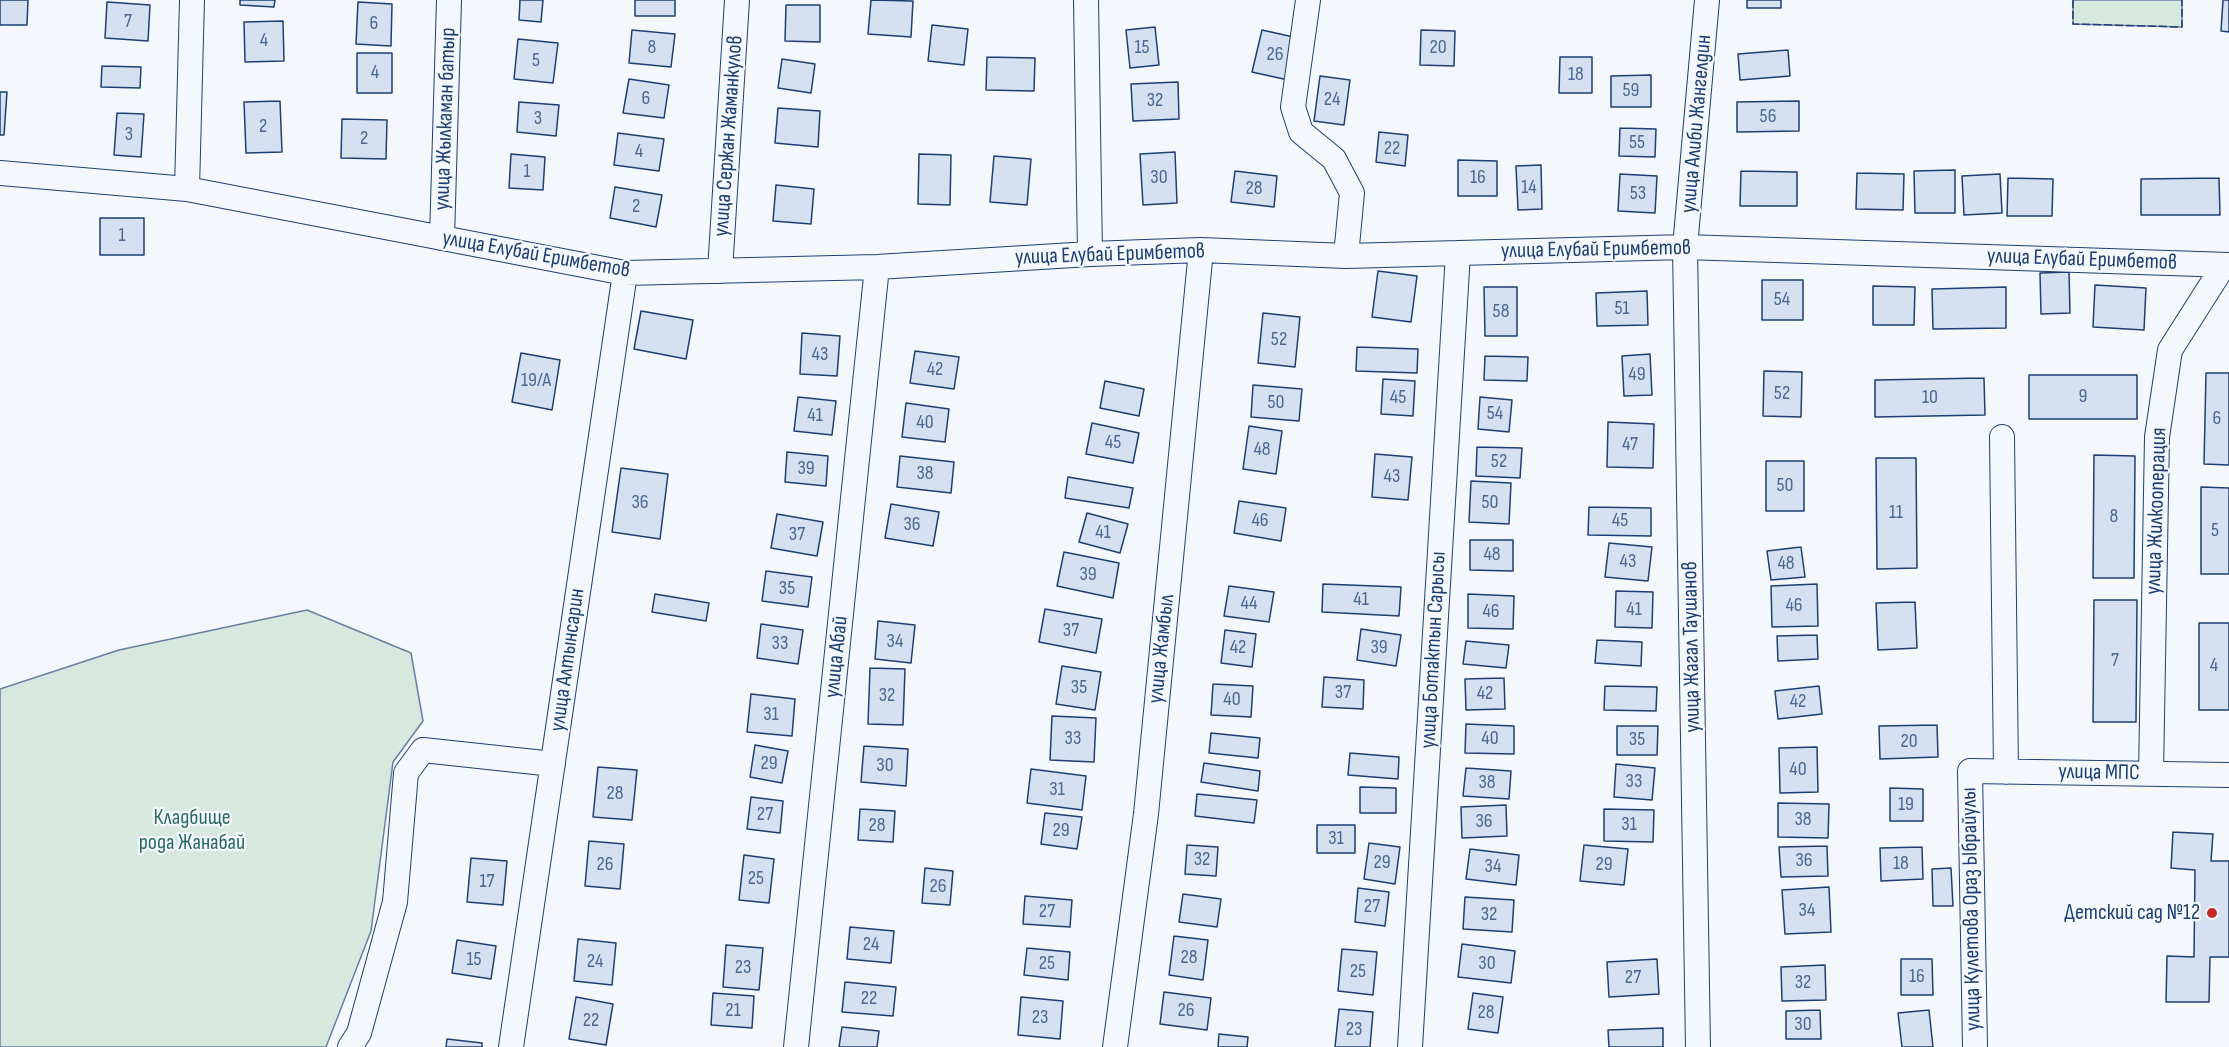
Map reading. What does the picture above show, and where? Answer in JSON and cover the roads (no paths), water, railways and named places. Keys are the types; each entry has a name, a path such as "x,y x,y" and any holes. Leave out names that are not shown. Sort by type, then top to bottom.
{"street":[{"path":"187,189 192,0"},
{"name":"улица Жылкаман батыр","path":"442,238 449,0"},
{"name":"улица Сержан Жаманкулов","path":"720,271 737,0"},
{"path":"1086,0 1090,254"},
{"path":"1308,0 1293,107 1300,132 1334,159 1352,193 1346,256"},
{"name":"улица Алиби Жангелдин","path":"1685,247 1707,0"},
{"name":"улица Елубай Еримбетов","path":"0,173 187,189 625,273 877,267 1090,254 1201,250 1346,256 1685,247 2226,265"},
{"name":"улица Жагал Таушанов","path":"1685,247 1698,1047"},
{"name":"улица Жамбыл","path":"1115,1047 1146,814 1201,250"},
{"name":"улица Ботактын Сарысы","path":"1410,1047 1458,253"},
{"name":"улица Жилкооперация","path":"2151,774 2157,437 2170,350 2226,265"},
{"name":"улица Абай","path":"796,1047 877,267"},
{"name":"улица Алтынсарин","path":"511,1047 625,273"},
{"path":"2002,437 2006,772"},
{"path":"350,1047 359,1033 395,902 406,773 423,750 553,764"},
{"name":"улица МПС","path":"1970,771 2229,775"},
{"name":"улица Кулетова Ораз Ыбрайулы","path":"1970,771 1975,1047"}],"place":[{"name":"Детский сад №12","path":"2212,913"}],"park label":[{"name":"Кладбище рода Жанабай","path":"192,830"}]}
